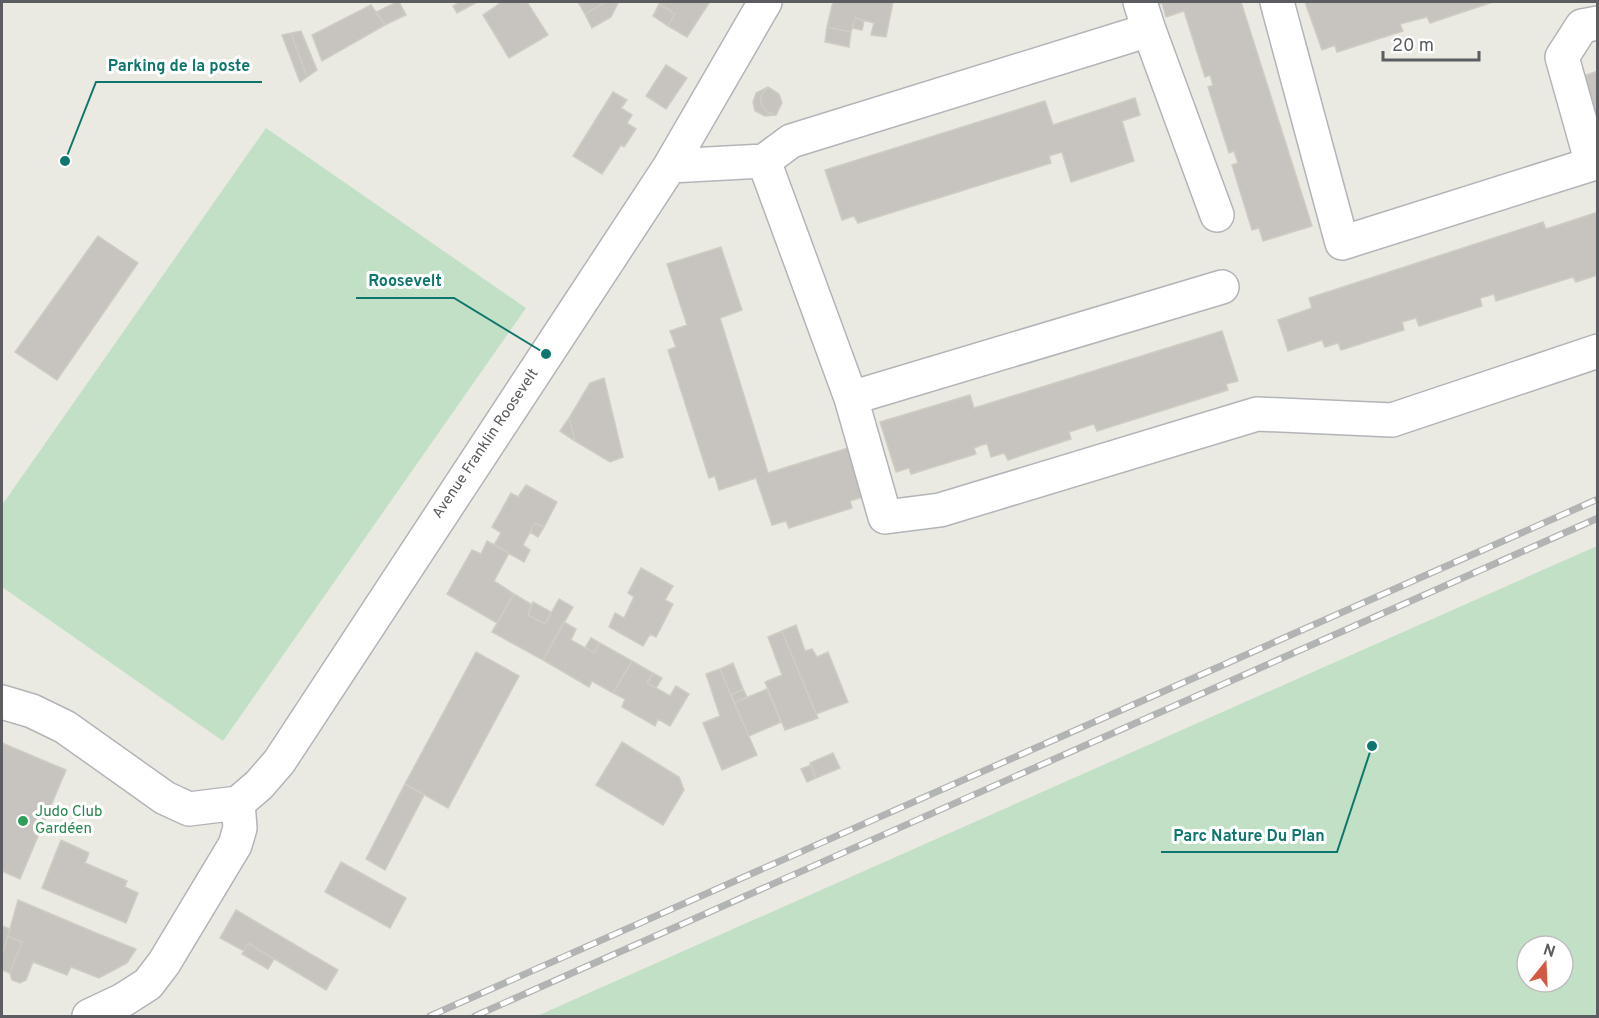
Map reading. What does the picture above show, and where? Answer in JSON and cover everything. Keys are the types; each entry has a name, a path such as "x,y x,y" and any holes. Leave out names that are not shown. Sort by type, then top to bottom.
{"street":[{"name":"Avenue Franklin Roosevelt","path":"238,803 260,785 279,762 670,166 765,2"},
{"path":"1276,2 1342,243 1592,164 1562,57 1582,26 1598,23"},
{"path":"670,166 764,161 791,141 1145,16 1217,215"},
{"path":"764,161 851,398 885,517 940,510 1257,414 1392,420 1598,351"},
{"path":"851,398 1222,287"},
{"path":"2,702 32,711 65,727 165,798 189,809 238,803 240,828 234,845 164,963 148,984 89,1017"}],"green space":[{"path":"266,128 526,308 223,741 2,587 2,505"},
{"path":"1597,546 1597,1016 537,1016"}],"building":[{"path":"397,2 406,15 385,25 376,12"},
{"path":"460,2 477,2 457,13 453,6"},
{"path":"502,2 527,2 548,35 509,58 483,15"},
{"path":"578,2 606,2 585,14"},
{"path":"606,2 618,3 611,17 592,28 585,14"},
{"path":"661,2 709,3 687,37 668,26 675,14 659,4"},
{"path":"833,2 893,2 886,37 871,35 874,23 855,18 851,32 827,27"},
{"path":"1154,2 1241,2 1312,226 1263,241 1259,228 1252,230 1232,165 1238,163 1234,151 1229,153 1208,87 1213,85 1210,75 1205,77 1184,11 1166,17 1162,3 1155,5"},
{"path":"1305,2 1493,2 1430,23 1427,17 1400,24 1403,31 1337,52 1335,45 1322,50"},
{"path":"659,4 675,14 668,26 653,16"},
{"path":"371,5 385,25 322,61 312,35"},
{"path":"855,18 864,21 862,30 852,28"},
{"path":"827,27 851,32 849,47 825,42"},
{"path":"301,31 317,70 307,77 291,33"},
{"path":"291,33 307,77 300,82 282,35"},
{"path":"666,65 687,78 666,109 646,96"},
{"path":"1598,71 1598,131 1580,77"},
{"path":"768,87 761,96 761,104 767,112 776,115 765,116 755,111 753,102 756,93"},
{"path":"768,87 779,94 782,103 776,115 767,112 761,104 761,96"},
{"path":"613,92 627,100 621,108 632,115 627,123 636,129 624,147 621,145 602,174 573,156"},
{"path":"1135,98 1140,115 1122,121 1134,161 1071,182 1062,152 1049,156 1051,163 858,223 854,216 842,220 825,170 1045,101 1053,125"},
{"path":"1598,212 1598,275 1576,282 1573,277 1496,301 1494,294 1480,298 1482,306 1419,326 1416,318 1402,322 1404,330 1341,350 1338,343 1325,347 1322,340 1288,351 1278,320 1312,308 1309,298 1543,222 1546,229"},
{"path":"98,236 138,263 57,380 15,352"},
{"path":"721,247 742,310 720,318 768,473 848,448 863,497 850,501 852,508 789,528 786,521 772,525 756,478 719,490 715,476 709,478 668,350 676,347 670,331 687,325 667,264"},
{"path":"1222,331 1238,381 1226,384 1228,390 1097,431 1094,424 1069,432 1071,439 1008,460 1004,453 991,457 987,443 974,448 976,454 911,474 909,468 896,472 880,422 970,395 974,408"},
{"path":"604,378 623,457 610,462 575,441 569,418 590,383"},
{"path":"569,418 575,441 560,431"},
{"path":"526,485 557,502 544,527 535,523 530,532 523,545 530,550 524,562 494,545 501,533 492,527 511,493 518,497"},
{"path":"535,523 544,527 538,537 530,532"},
{"path":"487,541 509,553 494,581 514,594 497,623 447,594 472,550 481,554"},
{"path":"641,568 673,586 665,600 673,604 656,637 650,634 643,646 609,627 615,613 624,618 634,597 628,593"},
{"path":"514,594 531,604 528,615 545,624 559,599 573,607 543,660 492,632"},
{"path":"533,602 551,612 545,624 528,615"},
{"path":"564,622 576,629 571,640 594,653 600,643 632,661 613,693 592,681 589,687 543,660"},
{"path":"796,625 805,651 812,649 817,657 828,652 848,702 816,714 782,631"},
{"path":"782,631 818,718 785,730 765,682 782,675 768,637"},
{"path":"591,638 600,643 594,653 585,648"},
{"path":"476,652 519,676 448,808 405,784"},
{"path":"632,661 653,673 647,683 670,696 676,686 689,694 670,726 658,719 655,726 622,707 625,699 613,693"},
{"path":"733,663 743,689 731,695 720,669"},
{"path":"720,669 757,755 722,770 703,723 720,716 706,674"},
{"path":"653,673 662,678 656,688 647,683"},
{"path":"743,689 747,697 734,703 731,695"},
{"path":"767,689 781,722 749,736 734,703"},
{"path":"622,742 679,777 684,790 663,825 596,785"},
{"name":"Judo Club Gardéen","path":"2,743 66,770 20,879 2,871"},
{"path":"833,753 840,768 816,778 810,763"},
{"path":"811,765 816,778 807,782 801,769"},
{"path":"405,784 424,795 385,870 366,859"},
{"path":"61,840 89,853 85,863 127,881 125,887 138,893 126,923 42,888"},
{"path":"341,862 406,898 390,928 325,892"},
{"path":"18,900 136,949 127,963 99,978 71,967 67,975 33,962 26,980 20,983 12,980 10,973 22,942 8,936"},
{"path":"236,910 338,970 326,990 248,943 244,951 220,938"},
{"path":"2,926 10,929 2,955"},
{"path":"8,936 22,942 10,973 2,970 2,955"},
{"path":"248,943 274,959 268,969 242,954"}],"railway":[{"path":"430,1016 1598,499"},
{"path":"475,1016 1598,518"}],"place":[{"name":"Parking de la poste","path":"65,161"},
{"name":"Roosevelt","path":"546,354"},
{"name":"Parc Nature Du Plan","path":"1372,746"},
{"name":"Judo Club Gardéen","path":"23,821"}]}
